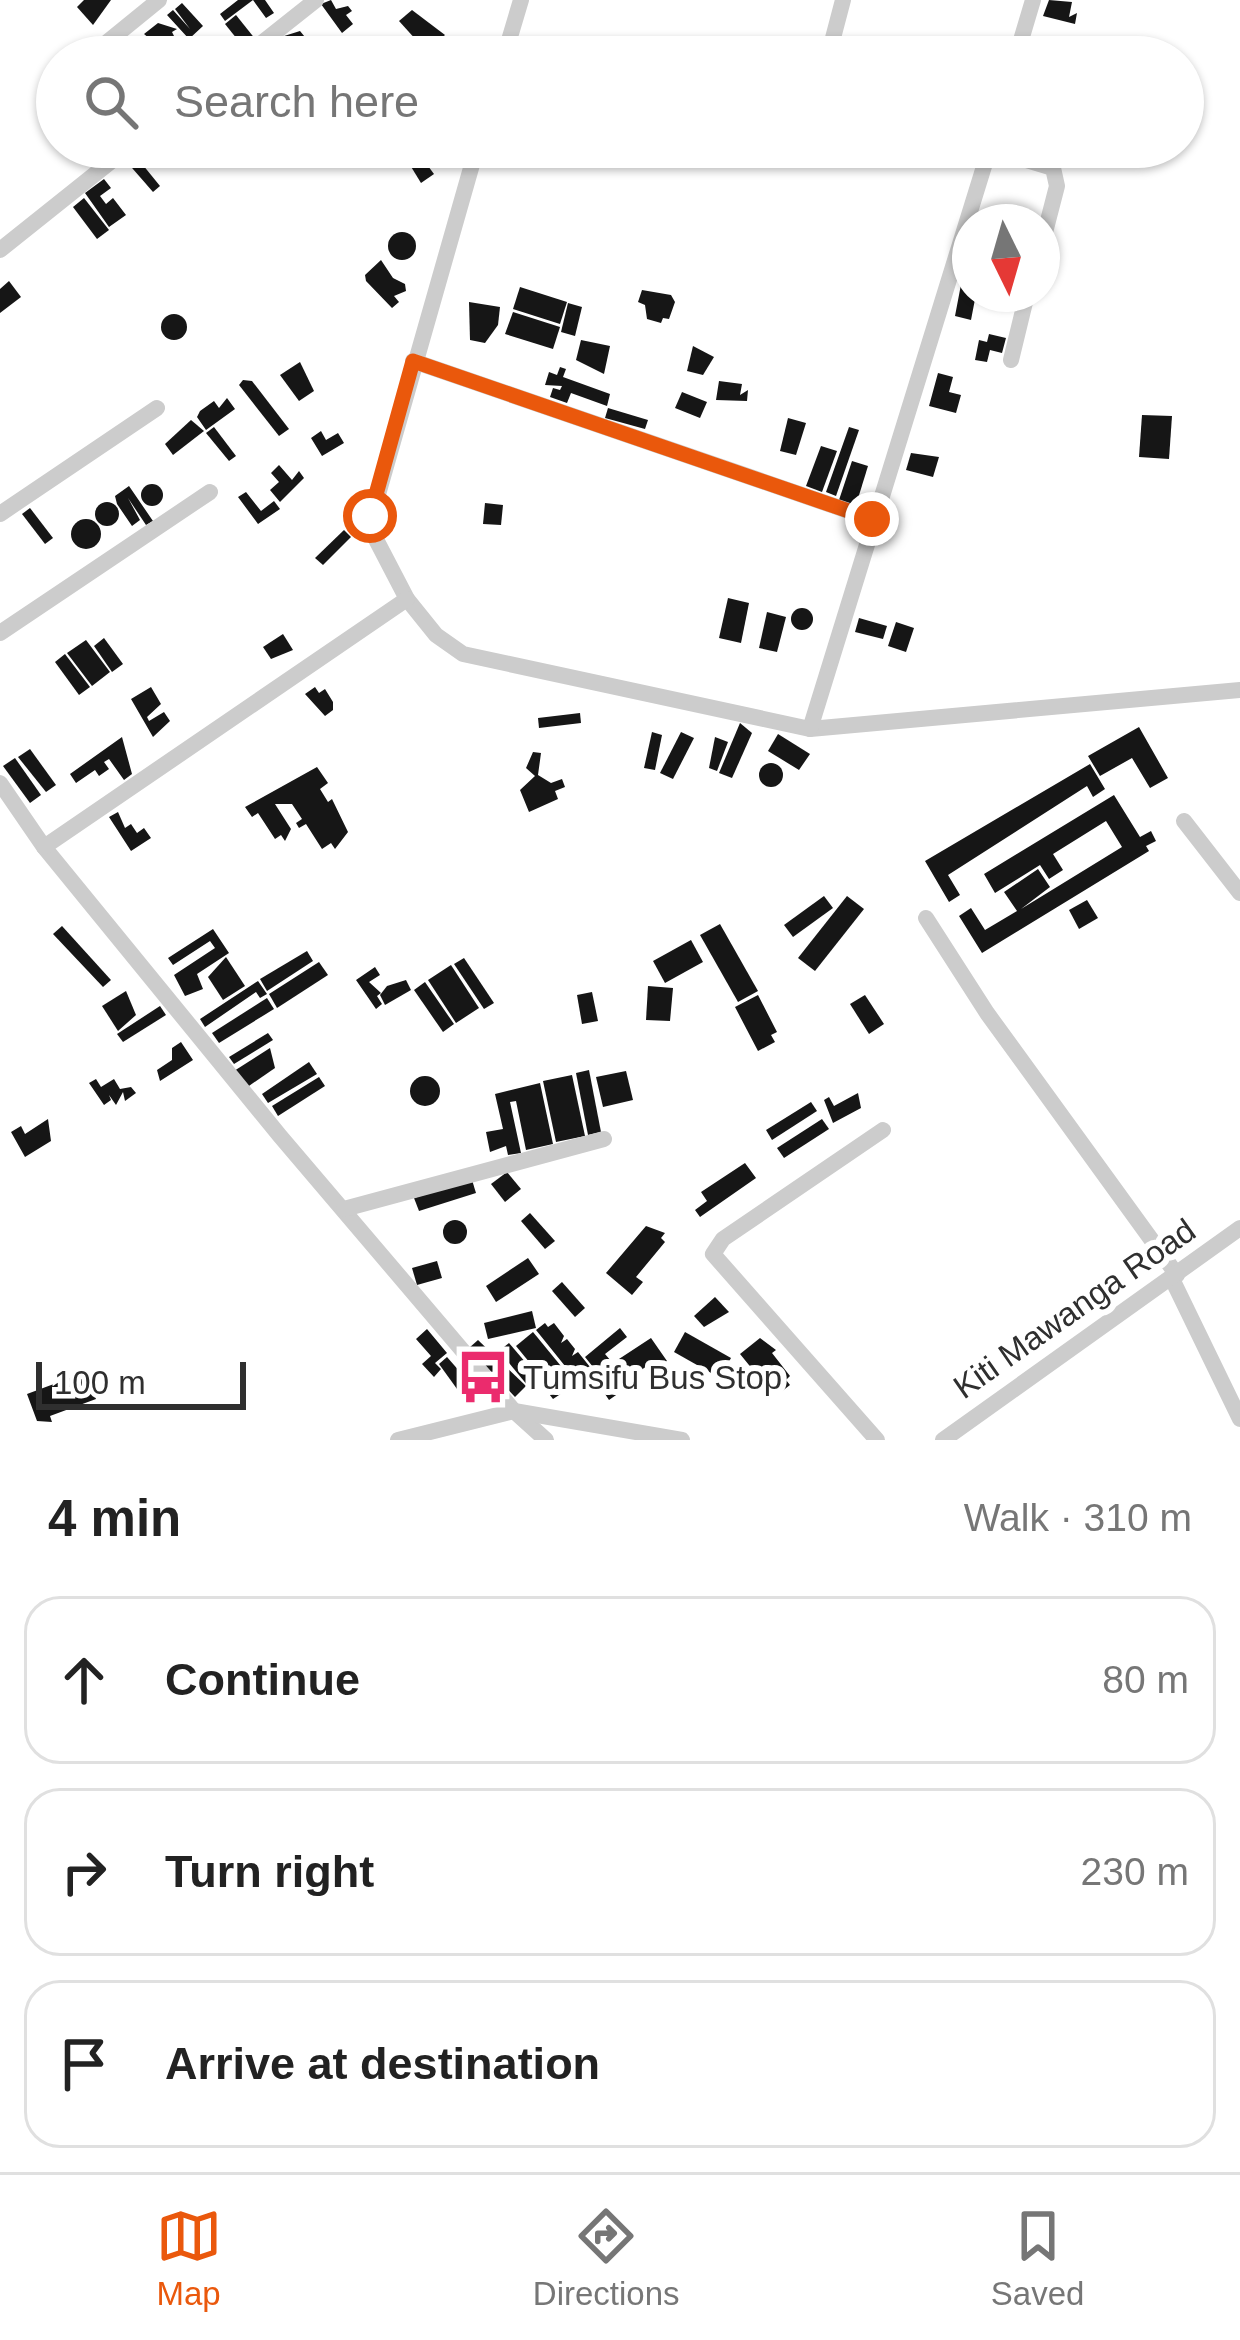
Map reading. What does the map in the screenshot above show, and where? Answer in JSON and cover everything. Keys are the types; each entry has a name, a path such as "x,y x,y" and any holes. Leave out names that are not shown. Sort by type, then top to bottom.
{"street":[{"path":"115,36 159,0"},
{"path":"271,36 316,0"},
{"path":"502,0 519,9"},
{"path":"834,36 843,0"},
{"path":"1022,36 1033,0"},
{"path":"0,250 103,168"},
{"path":"471,168 369,526 406,599 436,635 464,654 810,729 1240,690"},
{"path":"810,729 984,168"},
{"path":"1051,168 1057,186 1052,204"},
{"path":"1011,360 1023,312"},
{"path":"413,361 872,519"},
{"path":"0,514 157,408"},
{"path":"0,633 210,492"},
{"path":"44,847 406,599"},
{"path":"0,783 44,847 344,1209 514,1411 546,1440"},
{"path":"1184,821 1240,892"},
{"path":"926,918 1175,1278 1240,1419"},
{"path":"877,1440 712,1254 723,1239 884,1130"},
{"path":"344,1209 604,1139"},
{"name":"Kiti Mawanga Road","path":"943,1440 1240,1228"},
{"path":"398,1440 514,1411 682,1440"}],"building":[{"path":"84,0 111,0 93,25 77,7"},
{"path":"238,0 253,0 225,21 220,14"},
{"path":"253,0 265,0 274,13 266,18"},
{"path":"331,0 336,9 348,6 352,11 346,15 353,24 342,33 321,4"},
{"path":"1049,0 1072,2 1069,17 1077,13 1075,24 1043,16"},
{"path":"182,3 203,26 186,36 167,15 173,10 190,29 175,9"},
{"path":"412,10 445,35 413,36 399,21"},
{"path":"236,15 253,36 235,36 225,24"},
{"path":"158,23 177,29 174,36 144,34"},
{"path":"132,168 145,168 160,186 153,192"},
{"path":"412,168 430,168 434,174 421,183"},
{"path":"104,179 111,188 100,196 106,204 113,198 126,215 109,227 85,193"},
{"path":"84,198 109,230 97,239 73,207"},
{"path":"402,232 412,236 416,246 412,256 402,260 392,256 388,246 392,236"},
{"path":"381,260 393,278 405,284 406,291 394,296 399,302 392,308 366,281 365,275"},
{"path":"9,281 21,297 0,313 0,289"},
{"path":"520,287 567,302 560,324 513,309"},
{"path":"642,290 671,295 675,302 669,319 661,323 647,319 645,305 638,302"},
{"path":"469,302 500,307 498,325 485,343 470,340"},
{"path":"568,303 582,307 575,336 561,332"},
{"path":"513,312 560,327 553,349 505,334"},
{"path":"956,312 973,312 971,320 955,316"},
{"path":"174,314 187,327 174,340 161,327"},
{"path":"989,334 1006,338 1002,353 990,350 987,362 975,360 979,340 987,342"},
{"path":"581,340 610,346 604,374 576,360"},
{"path":"693,346 714,357 703,375 687,371"},
{"path":"300,362 314,391 299,401 280,375"},
{"path":"560,367 566,369 563,377 610,394 607,406 571,393 567,403 550,397 553,388 562,386 545,385 549,372 557,375"},
{"path":"938,373 953,377 949,392 961,395 956,413 929,406"},
{"path":"243,380 252,381 289,429 279,436 239,385"},
{"path":"719,381 742,384 740,395 748,390 747,401 716,400"},
{"path":"682,392 707,402 700,418 675,408"},
{"path":"227,398 235,409 206,430 197,417 200,411 214,401 219,408"},
{"path":"608,408 648,420 645,429 605,418"},
{"path":"1142,415 1172,416 1169,459 1139,457"},
{"path":"788,418 806,423 796,455 780,451"},
{"path":"191,420 204,431 173,455 165,444"},
{"path":"214,427 236,456 229,461 206,433"},
{"path":"849,427 859,430 836,496 826,492"},
{"path":"321,431 326,440 338,433 344,443 322,456 311,438"},
{"path":"821,446 837,451 822,492 806,486"},
{"path":"911,453 939,457 933,477 906,470"},
{"path":"852,461 868,466 856,505 839,500"},
{"path":"279,465 292,480 299,471 304,478 280,502 270,490 279,482 271,473"},
{"path":"152,484 163,495 152,506 141,495"},
{"path":"129,486 153,521 146,525 128,498 140,520 132,526 117,504 115,496"},
{"path":"246,492 261,511 274,501 280,509 258,524 238,497"},
{"path":"107,502 116,505 116,523 107,526 98,523 95,514 98,505"},
{"path":"485,503 503,505 501,525 483,524"},
{"path":"30,508 53,538 45,544 22,514"},
{"path":"86,519 101,534 86,549 71,534"},
{"path":"344,530 351,537 323,565 315,558"},
{"path":"728,598 749,603 741,643 719,638"},
{"path":"802,608 813,619 802,630 791,619"},
{"path":"767,612 786,617 777,652 759,648"},
{"path":"859,618 887,626 883,639 855,632"},
{"path":"896,622 914,628 906,652 888,646"},
{"path":"283,634 293,650 271,659 263,647"},
{"path":"104,638 123,664 112,672 94,646"},
{"path":"86,640 110,672 92,686 67,653"},
{"path":"65,654 90,687 79,695 55,662"},
{"path":"151,687 161,704 147,717 149,721 164,712 170,721 153,737 131,699"},
{"path":"315,687 319,693 325,689 333,702 333,710 325,716 305,694"},
{"path":"580,713 581,723 539,728 538,718"},
{"path":"740,723 752,733 732,778 719,773"},
{"path":"1139,727 1168,778 1150,788 1132,758 1100,776 1088,756"},
{"path":"652,732 662,735 655,770 644,768"},
{"path":"681,732 694,738 673,779 660,773"},
{"path":"778,734 810,754 799,770 768,751"},
{"path":"122,737 132,774 124,780 109,759 104,762 109,769 99,776 95,770 76,783 70,774"},
{"path":"715,737 728,742 717,771 709,768"},
{"path":"30,749 56,785 46,792 18,757"},
{"path":"533,752 541,753 538,775 551,783 562,779 565,787 555,791 558,799 529,812 520,790 535,776 526,768"},
{"path":"15,758 41,795 30,803 3,766"},
{"path":"771,763 780,766 780,784 771,787 762,784 759,775 762,766"},
{"path":"1090,764 1105,789 1093,797 1087,786 948,875 960,895 949,902 925,861"},
{"path":"317,767 328,783 320,789 328,802 332,799 348,832 335,849 331,843 322,849 306,824 299,828 296,823 302,819 292,804 275,804 291,829 285,841 281,835 275,839 258,813 252,817 245,807"},
{"path":"1114,795 1140,837 1151,831 1156,841 1146,846 1149,851 982,953 959,916 971,908 985,930 1017,911 1004,892 1038,869 1050,887 1021,909 1122,847 1106,821 1053,854 1063,870 1049,879 1040,865 995,893 984,874"},
{"path":"118,812 125,828 131,824 137,833 144,828 151,838 131,851 109,817"},
{"path":"824,896 833,908 793,937 784,925"},
{"path":"847,896 864,909 815,971 798,958"},
{"path":"1087,900 1098,918 1079,929 1069,910"},
{"path":"720,924 758,991 738,1002 700,935"},
{"path":"62,926 111,980 103,987 53,934"},
{"path":"213,929 229,953 197,974 203,989 185,996 174,975 215,948 210,941 173,965 168,958"},
{"path":"691,940 703,962 665,983 653,961"},
{"path":"307,951 313,961 267,991 260,979"},
{"path":"226,957 245,986 223,1000 208,977"},
{"path":"464,958 494,1003 484,1009 454,964"},
{"path":"319,962 328,975 277,1008 269,994"},
{"path":"451,965 479,1008 456,1023 428,980"},
{"path":"375,967 380,975 369,982 381,993 377,996 382,1004 376,1009 356,980"},
{"path":"406,980 411,990 385,1005 380,995 387,986"},
{"path":"258,981 267,994 260,998 256,992 205,1027 200,1019"},
{"path":"425,982 454,1024 443,1032 414,990"},
{"path":"648,986 673,988 670,1021 646,1020"},
{"path":"126,991 136,1015 118,1031 102,1006"},
{"path":"592,992 598,1021 582,1024 577,995"},
{"path":"758,995 777,1032 771,1035 775,1042 758,1051 735,1007"},
{"path":"865,995 884,1024 869,1034 850,1004"},
{"path":"267,998 274,1009 219,1043 212,1033"},
{"path":"160,1006 166,1015 123,1042 117,1034"},
{"path":"268,1033 273,1040 234,1064 229,1057"},
{"path":"181,1042 193,1060 160,1081 157,1070 172,1060 172,1048"},
{"path":"270,1048 275,1068 246,1088 234,1071"},
{"path":"309,1062 317,1074 268,1103 262,1094"},
{"path":"589,1070 601,1132 588,1135 576,1073"},
{"path":"626,1071 633,1100 603,1107 596,1077"},
{"path":"572,1075 585,1136 556,1142 543,1081"},
{"path":"425,1076 440,1091 425,1106 410,1091"},
{"path":"319,1077 325,1086 278,1116 272,1106"},
{"path":"96,1079 101,1087 114,1079 120,1089 131,1087 136,1093 125,1101 123,1092 116,1105 109,1095 111,1100 104,1105 89,1083"},
{"path":"540,1083 553,1144 526,1150 516,1101 510,1102 521,1153 508,1155 506,1146 490,1152 486,1132 503,1129 495,1094"},
{"path":"858,1093 861,1108 833,1123 824,1100 829,1097 834,1106"},
{"path":"811,1102 817,1111 772,1140 766,1130"},
{"path":"48,1119 51,1141 25,1157 11,1132 21,1126 25,1134"},
{"path":"822,1119 829,1129 784,1158 777,1148"},
{"path":"745,1163 756,1178 700,1217 695,1210 707,1201 701,1192"},
{"path":"507,1172 521,1189 505,1202 491,1184"},
{"path":"472,1180 476,1193 419,1211 414,1198"},
{"path":"530,1213 555,1241 545,1249 521,1221"},
{"path":"455,1220 467,1232 455,1244 443,1232"},
{"path":"646,1226 665,1233 661,1238 665,1242 636,1277 643,1282 632,1295 606,1273"},
{"path":"528,1258 539,1274 496,1302 486,1286"},
{"path":"437,1261 442,1278 417,1285 412,1268"},
{"path":"562,1282 585,1308 575,1317 552,1291"},
{"path":"715,1297 729,1312 704,1327 694,1316"},
{"path":"532,1311 536,1328 488,1339 484,1323"},
{"path":"545,1323 548,1327 554,1323 564,1336 561,1343 567,1339 575,1349 572,1356 578,1352 594,1372 553,1399 546,1390 569,1371 536,1330"},
{"path":"620,1328 627,1337 605,1354 611,1361 597,1372 585,1357"},
{"path":"427,1329 447,1353 435,1363 441,1369 434,1377 422,1364 431,1356 416,1339"},
{"path":"533,1332 565,1371 548,1385 516,1346"},
{"path":"685,1332 731,1358 720,1378 674,1352"},
{"path":"651,1338 667,1361 654,1370 650,1364 616,1387 619,1393 609,1400 593,1376"},
{"path":"760,1338 776,1350 772,1353 790,1376 786,1380 790,1385 781,1392 777,1387 771,1392 740,1354"},
{"path":"478,1340 526,1386 515,1397 469,1348"},
{"path":"509,1343 538,1377 528,1386 499,1351"},
{"path":"447,1357 482,1397 470,1407 439,1364"},
{"path":"86,1372 96,1399 50,1416 52,1422 37,1421 27,1394"}],"place":[{"name":"Tumsifu Bus Stop","path":"483,1377"}],"route":[{"path":"370,516 413,361 872,519"}]}
